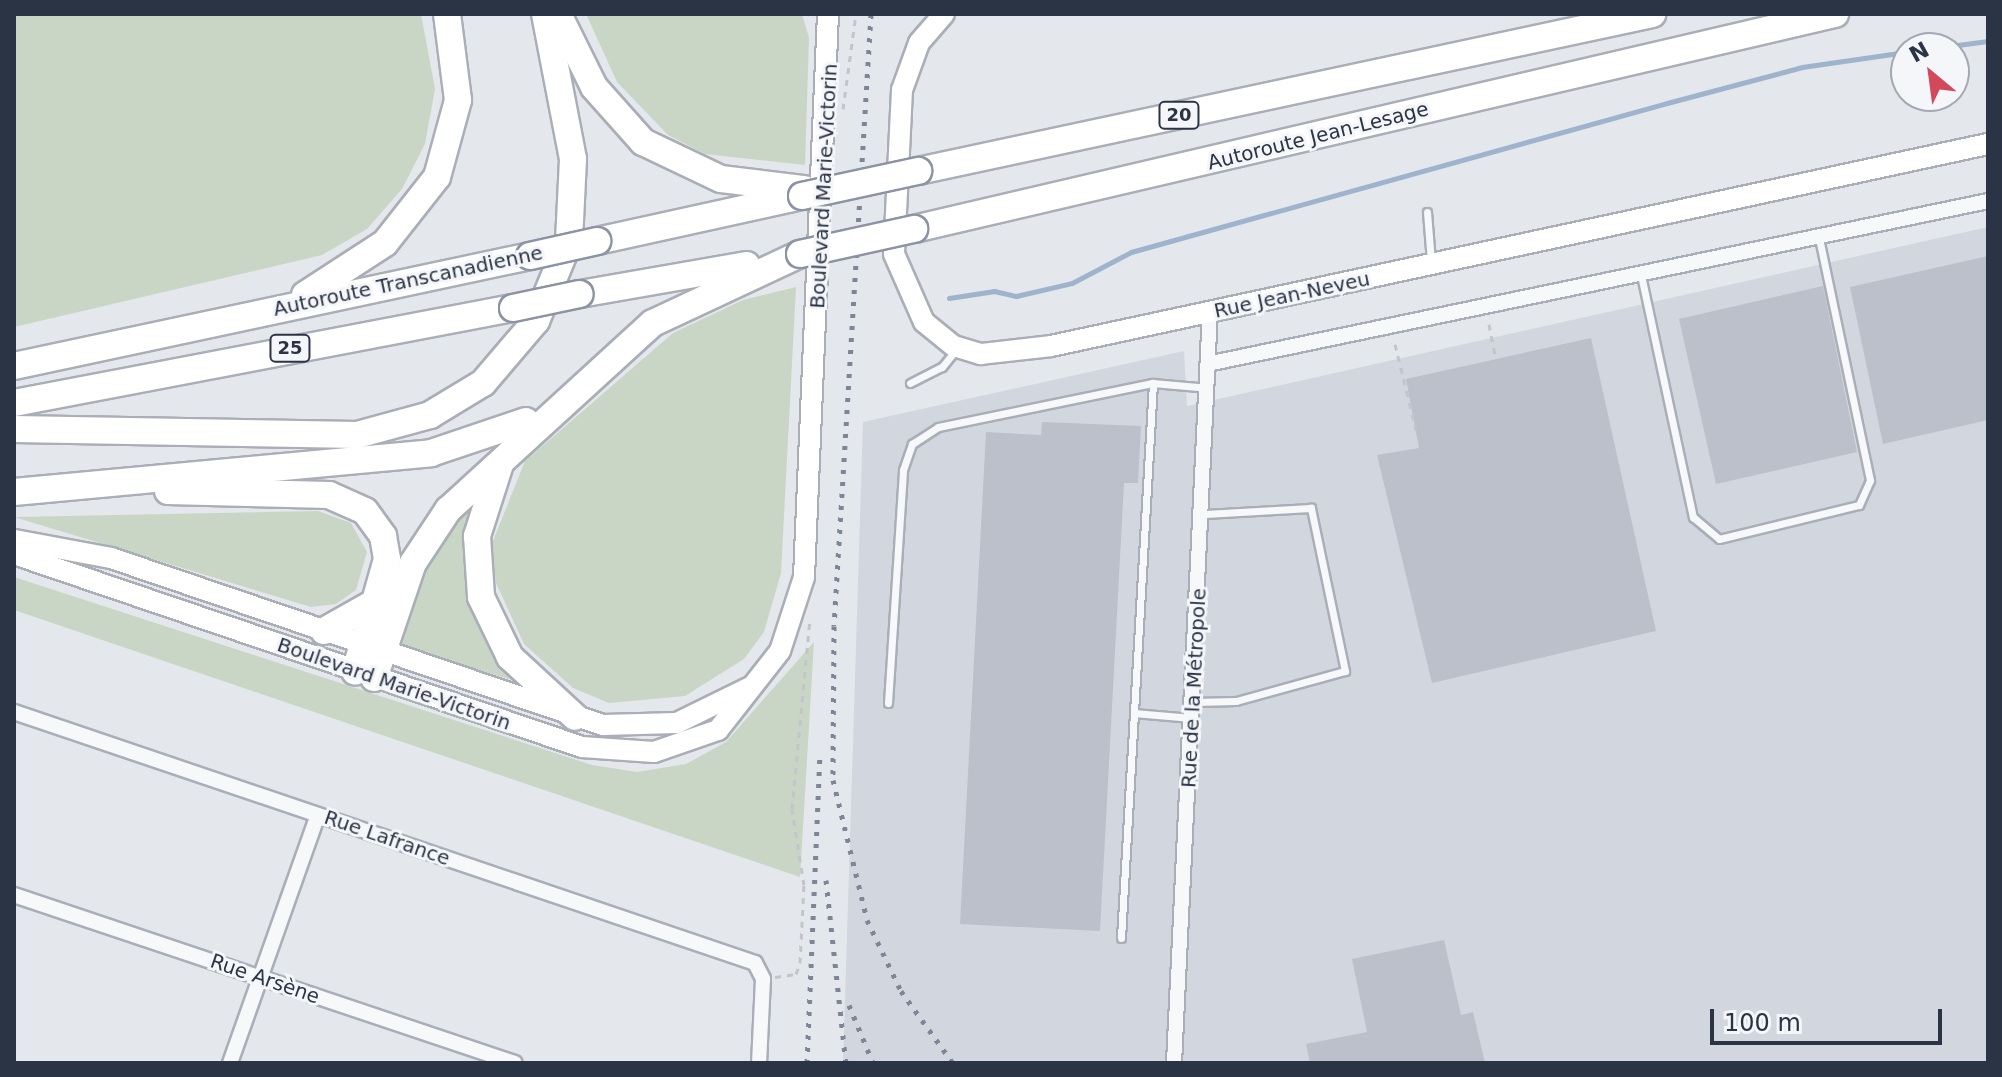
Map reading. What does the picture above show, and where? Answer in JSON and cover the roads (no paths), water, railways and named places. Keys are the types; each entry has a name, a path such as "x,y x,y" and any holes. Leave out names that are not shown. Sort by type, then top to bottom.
{"highway":[{"path":"285,307 373,254 428,193 458,100 447,14"},
{"path":"14,429 357,435 430,415 483,383 544,308 572,225 573,159 545,14"},
{"path":"558,14 594,87 643,142 721,179 812,192"},
{"name":"20","path":"812,192 1652,14"},
{"name":"Autoroute Jean-Lesage","path":"800,254 1835,14"},
{"name":"Autoroute Transcanadienne","path":"14,366 530,256 812,192"},
{"path":"364,675 426,536 505,453 667,315 800,254"},
{"name":"Autoroute Transcanadienne","path":"14,403 800,254"},
{"path":"14,492 451,450 496,437 580,386"},
{"path":"505,453 477,536 481,597 510,657 575,717"},
{"path":"85,486 345,499 383,536 387,559 377,601 374,649"},
{"path":"324,631 377,601"}],"street":[{"name":"Boulevard Marie-Victorin","path":"14,554 572,744 627,753 667,749 718,730 758,682 790,630 804,577 828,14"},
{"path":"944,14 919,43 904,80 893,247 915,308 958,347"},
{"name":"Rue Jean-Neveu","path":"958,347 1025,351 1988,144"},
{"path":"1212,363 1988,201"},
{"name":"Rue de la Métropole","path":"1174,1063 1211,388 1210,312"},
{"name":"Boulevard Marie-Victorin","path":"14,540 83,550 575,717 627,728 667,725 758,682"},
{"name":"Rue Lafrance","path":"14,712 759,966 759,1063"},
{"path":"230,1063 318,815"},
{"name":"Rue Arsène","path":"14,895 515,1063"}],"lane":[{"path":"1427,212 1431,264"},
{"path":"1641,275 1693,517 1719,539 1859,505 1870,480 1819,237"},
{"path":"910,383 942,367 958,347"},
{"path":"888,703 903,470 912,444 938,427 1153,383 1211,388"},
{"path":"1121,938 1153,383"},
{"path":"1194,702 1236,701 1345,671 1311,508 1204,514"},
{"path":"1134,713 1193,718"}],"waterway":[{"path":"1970,43 1988,41"},
{"path":"949,298 994,291 1016,296 1072,283 1131,252 1802,67 1890,54"}],"railway":[{"path":"871,14 834,626 833,780 867,920 901,991 953,1063"},
{"path":"807,1063 820,755"},
{"path":"826,880 846,1063"},
{"path":"849,1005 873,1063"}]}
